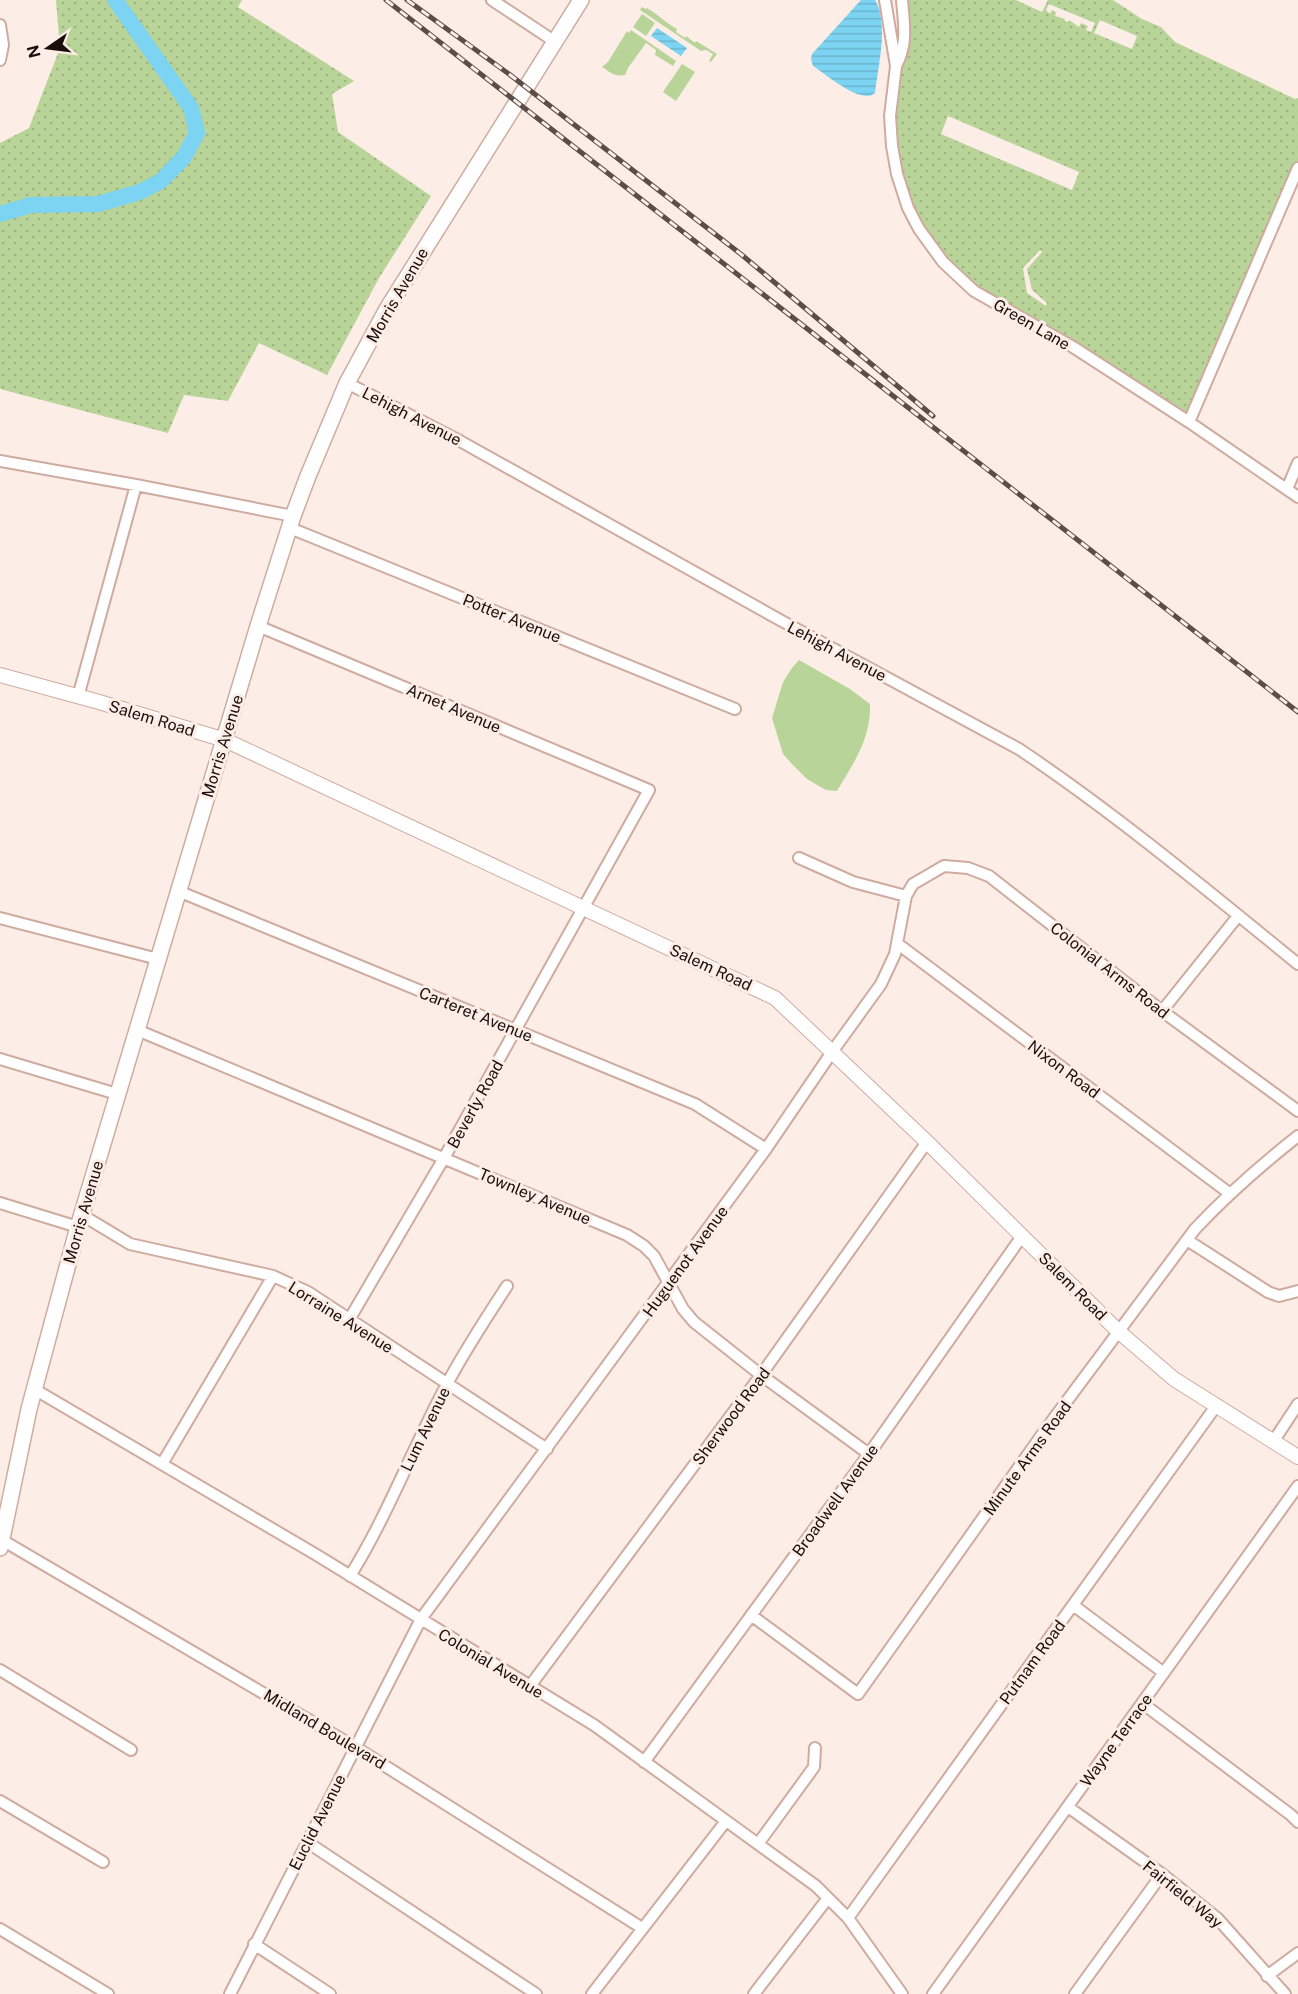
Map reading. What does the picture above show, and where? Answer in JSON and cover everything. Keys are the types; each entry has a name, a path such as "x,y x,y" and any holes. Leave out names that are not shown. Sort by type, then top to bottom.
{"main road":[{"name":"Morris Avenue","path":"1,1544 4,1510 80,1221 291,522 347,383 402,285 581,0"}],"street":[{"path":"492,0 554,41"},
{"name":"Green Lane","path":"885,0 896,66 890,116 897,174 914,218 943,262 974,291 1073,347 1189,422 1298,497"},
{"name":"Green Lane","path":"896,66 903,52 902,0"},
{"path":"0,25 3,40 0,60"},
{"path":"1189,422 1298,168"},
{"name":"Lehigh Avenue","path":"347,383 460,441 780,620 1019,749 1054,773 1298,964"},
{"name":"Potter Avenue","path":"0,461 136,485 291,522 735,709"},
{"path":"1287,489 1298,463"},
{"path":"78,697 136,485"},
{"name":"Arnet Avenue","path":"258,627 649,790"},
{"name":"Salem Road","path":"0,675 225,740 775,998 927,1142 1118,1331 1174,1379 1298,1457"},
{"name":"Beverly Road","path":"349,1320 444,1158 649,790"},
{"path":"799,858 854,882 906,896"},
{"name":"Colonial Arms Road","path":"913,884 944,866 980,871 1162,1011 1298,1111"},
{"name":"Huguenot Avenue","path":"421,1619 669,1283 881,984 898,944 906,896 913,884"},
{"name":"Carteret Avenue","path":"178,891 695,1104 766,1149"},
{"path":"1162,1011 1238,916"},
{"path":"0,918 158,959"},
{"name":"Nixon Road","path":"898,944 1229,1193"},
{"name":"Townley Avenue","path":"137,1030 627,1235 654,1256 683,1309 694,1322 761,1375 869,1454"},
{"path":"0,1059 117,1094"},
{"name":"Minute Arms Road","path":"751,1615 858,1694 1118,1331 1187,1240 1229,1193 1298,1136"},
{"name":"Sherwood Road","path":"530,1686 761,1375 927,1142"},
{"name":"Lorraine Avenue","path":"0,1203 80,1221 130,1244 273,1276 308,1293 548,1449"},
{"name":"Broadwell Avenue","path":"644,1762 869,1454 1022,1236"},
{"path":"1187,1240 1268,1292 1279,1296 1298,1292"},
{"path":"162,1464 273,1276"},
{"name":"Lum Avenue","path":"350,1576 369,1545 447,1384 507,1286"},
{"name":"Colonial Avenue","path":"34,1389 350,1576 594,1725 816,1886 848,1918 898,1992"},
{"path":"1273,1442 1298,1404"},
{"name":"Putnam Road","path":"848,1918 1216,1406"},
{"name":"Wayne Terrace","path":"933,1994 1298,1486"},
{"name":"Midland Boulevard","path":"1,1544 356,1747 642,1928"},
{"path":"1073,1605 1164,1672"},
{"name":"Euclid Avenue","path":"230,1994 421,1619"},
{"path":"0,1670 130,1750"},
{"path":"1142,1703 1298,1822"},
{"path":"758,1844 814,1767 815,1748"},
{"path":"0,1800 103,1862"},
{"name":"Fairfield Way","path":"1068,1808 1162,1874 1218,1919 1285,1994"},
{"path":"592,1994 726,1821"},
{"path":"307,1842 536,1994"},
{"path":"1079,1992 1162,1874"},
{"path":"754,1994 828,1898"},
{"path":"0,1929 108,1994"},
{"path":"254,1944 330,1994"},
{"path":"1267,1976 1298,1953"}],"green space":[{"path":"56,0 242,0 238,7 354,81 332,94 338,132 431,196 379,278 327,375 259,343 228,401 184,395 168,433 0,389 0,143 29,128 60,48"},
{"path":"902,0 1016,0 1042,12 1048,0 1113,0 1142,19 1161,27 1175,42 1295,99 1298,98 1298,168 1189,422 952,271 908,208 890,129 903,52","holes":["1049,4 1095,23 1091,32 1086,30 1088,26 1081,23 1079,27 1069,20 1064,21 1065,19 1055,16 1056,12 1052,10 1050,14 1046,10","1100,20 1137,36 1132,49 1094,33","948,116 1079,172 1072,190 941,134","1040,250 1042,252 1027,269 1032,290 1047,303 1046,306 1027,293 1023,268"]},
{"path":"642,7 647,8 677,29 676,32 685,38 686,36 695,43 696,41 717,54 711,62 709,61 713,54 706,50 701,51 640,10"},
{"path":"642,14 655,23 646,36 633,27"},
{"path":"631,30 676,61 673,66 655,55 656,50 646,43 625,75 615,75 602,67 608,62 627,31 629,33"},
{"path":"682,64 695,72 676,101 663,92"},
{"path":"799,660 850,689 870,704 870,717 864,739 837,791 826,790 807,779 783,754 772,718 783,682"}],"water":[{"path":"861,0 875,0 879,10 882,33 875,93 869,96 844,87 813,66 811,59 812,54"},
{"path":"657,28 687,48 681,56 651,36"}],"waterway":[{"path":"0,214 31,205 98,204 140,192 161,181 184,157 197,133 191,108 115,0"}],"railway":[{"path":"386,0 1298,712"},
{"path":"407,0 509,74 742,255 933,416"}]}
